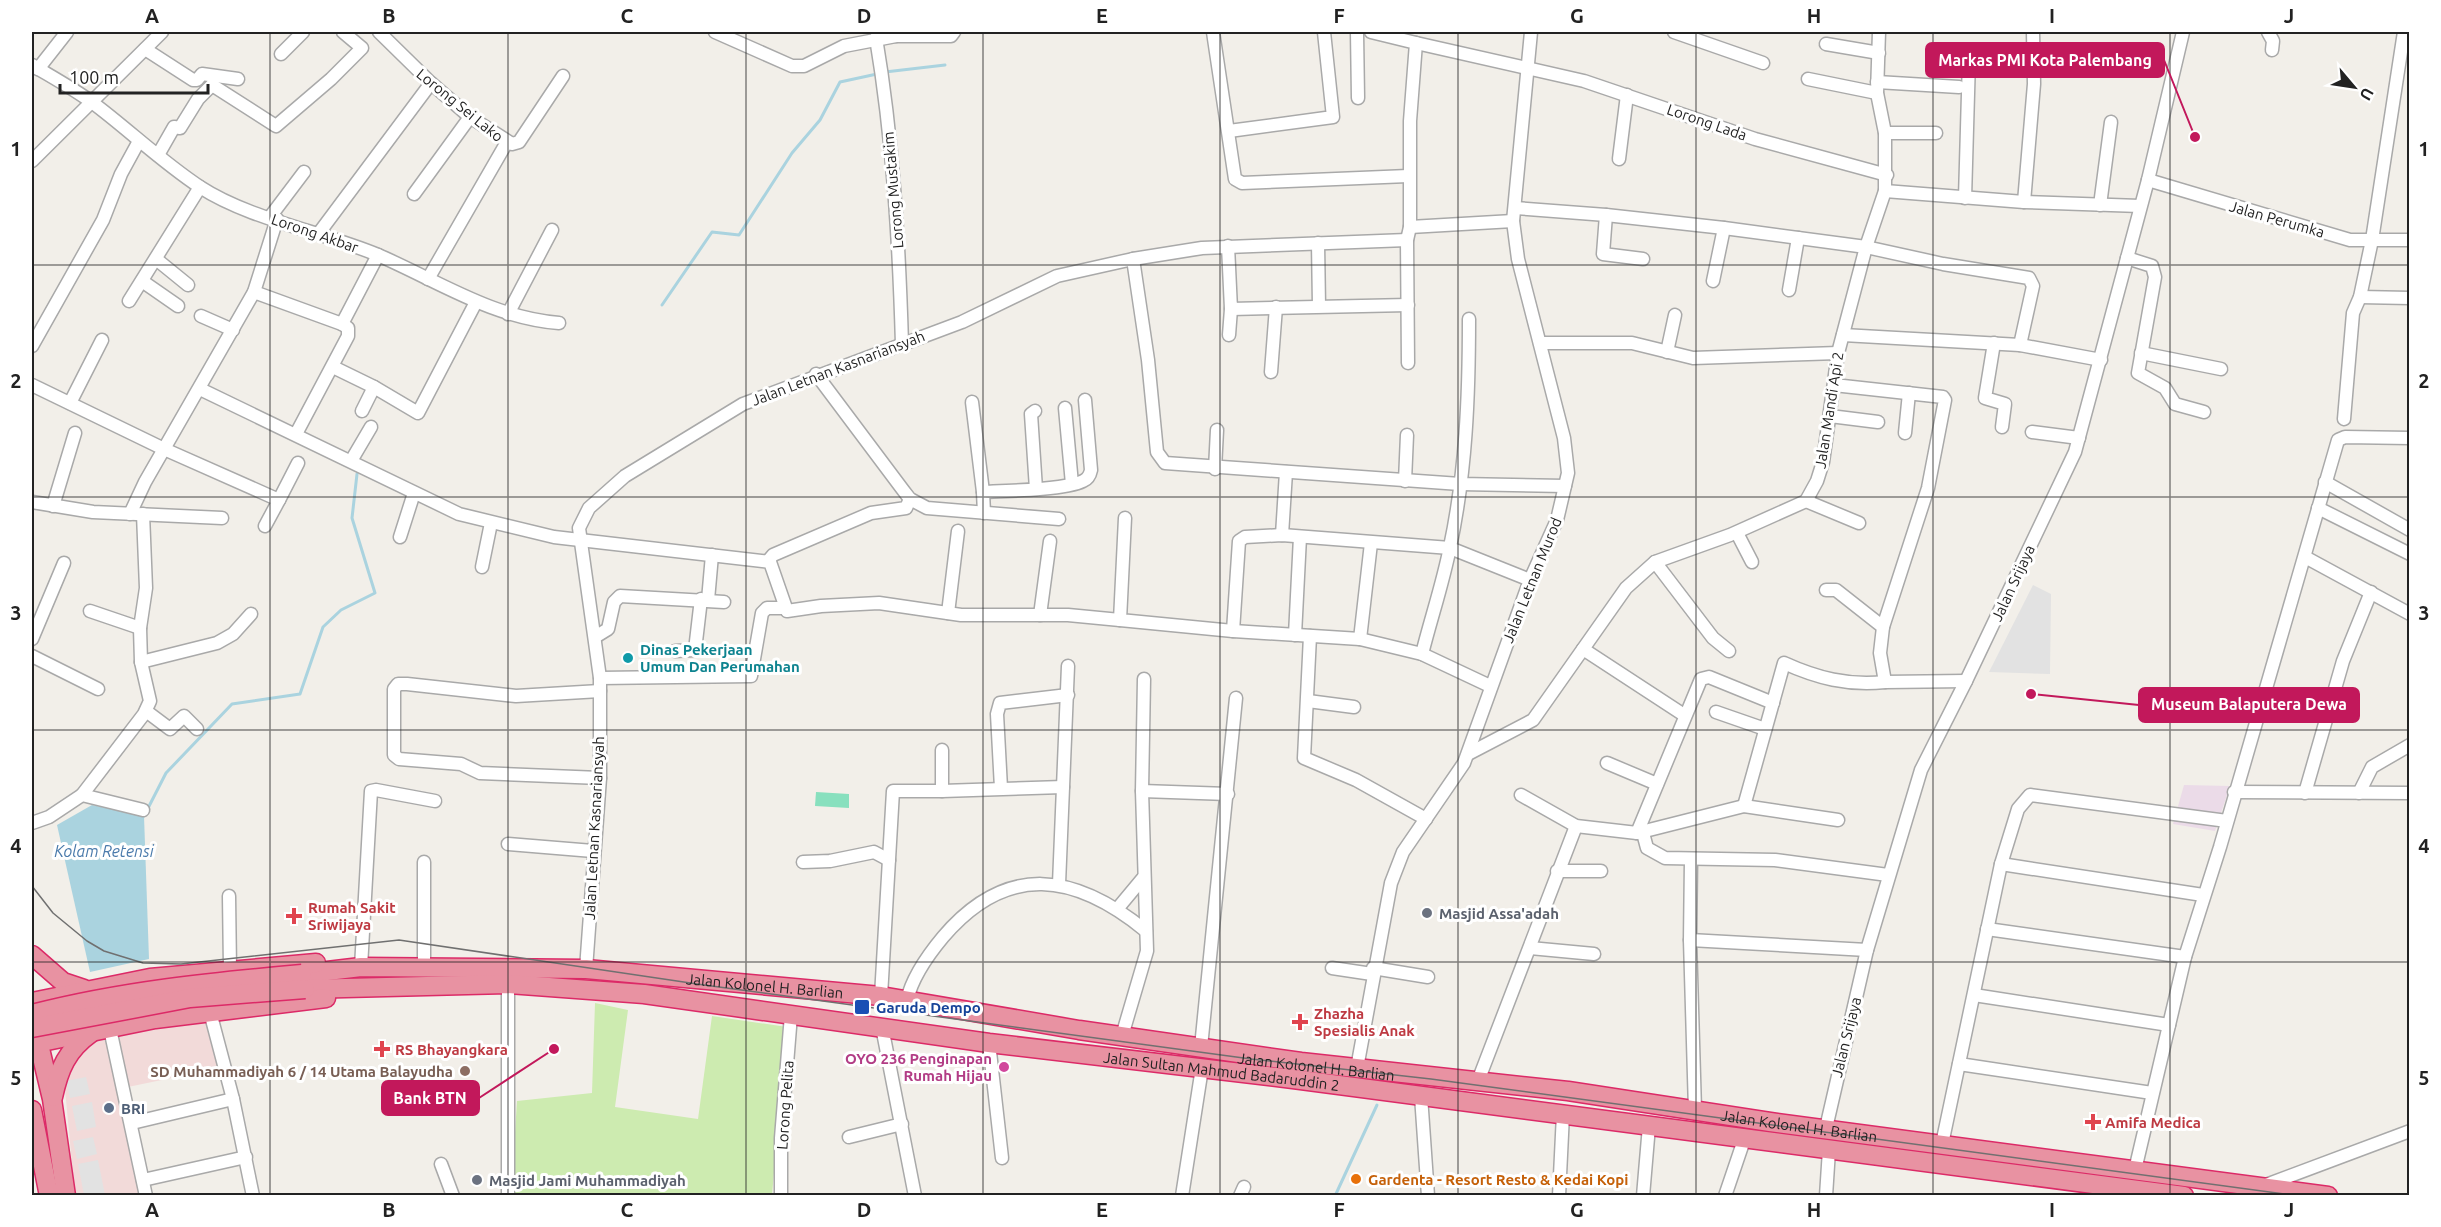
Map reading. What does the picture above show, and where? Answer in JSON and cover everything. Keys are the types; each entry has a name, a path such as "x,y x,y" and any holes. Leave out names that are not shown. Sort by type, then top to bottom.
{"highway":[{"path":"32,955 63,982 85,989"},
{"path":"32,1002 85,989 150,978 230,969 326,963 359,968"},
{"name":"Jalan Kolonel H. Barlian","path":"303,981 359,968 586,969 881,996 1079,1030 1201,1047 1357,1068 1478,1081 2135,1170 2188,1189"},
{"path":"150,978 139,986 135,995 141,1014 155,1019"},
{"name":"Jalan Kolonel H. Barlian","path":"303,981 352,986 508,984 644,994 882,1027"},
{"path":"66,1196 52,1099 34,1038 32,1013 112,995 197,983 303,981"},
{"path":"34,1038 190,998 303,981"},
{"path":"34,1038 101,1030 155,1019 323,999 352,986"},
{"name":"Jalan Sultan Mahmud Badaruddin 2","path":"882,1027 1075,1054 1563,1114"},
{"path":"52,1099 56,1079 65,1059 79,1041 101,1030"},
{"path":"1075,1054 1079,1030"},
{"path":"32,1110 49,1196"},
{"name":"Jalan Kolonel H. Barlian","path":"1563,1114 1744,1140 2188,1189 2259,1187 2328,1196"}],"street":[{"path":"35,67 67,32"},
{"path":"32,161 162,32"},
{"path":"158,155 174,127 180,128 198,99 212,85 276,126 331,79 362,48 343,32"},
{"name":"Lorong Sei Lako","path":"379,32 470,117 507,142 428,279"},
{"path":"715,32 801,67 844,46 876,38 895,34 951,36 954,32"},
{"path":"1213,32 1233,173 1242,183 1408,176"},
{"path":"1228,131 1333,117 1324,32"},
{"path":"1358,32 1358,98"},
{"name":"Lorong Lada","path":"1371,32 1584,81 1755,139 1887,175"},
{"name":"Jalan Letnan Murod","path":"1357,1068 1391,883 1403,852 1459,774 1468,754 1490,686 1530,580 1553,531 1568,473 1564,438 1518,259 1514,214 1527,68 1533,32"},
{"path":"1674,32 1763,63"},
{"name":"Jalan Mandi Api 2","path":"1806,501 1823,462 1838,353 1866,248 1885,191 1887,175 1885,133 1877,88 1880,32"},
{"path":"2024,202 2034,84 2033,32"},
{"name":"Jalan Srijaya","path":"1826,1128 1867,950 1887,875 1921,770 1966,681 2079,438 2148,180 2183,32"},
{"path":"2268,32 2274,41 2272,50"},
{"path":"2344,418 2352,322 2360,297 2372,240 2404,32"},
{"path":"281,54 296,34"},
{"name":"Lorong Mustakim","path":"876,38 883,80 898,231 902,344"},
{"path":"1408,363 1407,240 1410,227 1408,176 1416,43"},
{"path":"1826,44 1879,53"},
{"path":"145,49 192,80 197,80 202,74 238,79"},
{"path":"2398,68 2409,54"},
{"path":"1965,198 1969,59"},
{"name":"Lorong Akbar","path":"35,67 92,102 200,187 228,202 378,255 476,302 508,314 530,320 559,323"},
{"path":"507,142 519,142 563,75"},
{"path":"1808,79 1877,88 1959,87"},
{"path":"319,233 431,83"},
{"path":"1619,159 1627,95"},
{"path":"414,194 470,117"},
{"path":"2100,205 2111,122"},
{"path":"1885,133 1936,133"},
{"path":"32,346 103,220 121,174 139,141"},
{"path":"32,823 48,817 82,795 146,711 150,701 141,662 140,628 146,588 136,514 164,449 254,292 274,218 304,172"},
{"name":"Jalan Perumka","path":"2148,180 2350,240 2409,240"},
{"path":"129,300 200,187"},
{"path":"1885,191 2024,202 2140,206"},
{"path":"1410,227 1514,214 1606,215 1724,228 1866,248 2029,278 2033,286 2020,345"},
{"path":"1606,215 1604,254 1643,260"},
{"path":"1713,281 1724,228"},
{"path":"508,314 552,230"},
{"path":"1790,290 1798,238"},
{"name":"Jalan Letnan Kasnariansyah","path":"586,969 600,778 600,685 579,528 586,512 625,476 743,404 816,374 962,322 1057,276 1136,258 1228,246 1407,240"},
{"path":"1318,243 1319,306"},
{"path":"1228,246 1231,309 1229,334"},
{"path":"342,324 378,255"},
{"path":"1136,258 1158,457 1167,464 1215,469 1364,475 1405,481 1565,486"},
{"path":"2127,258 2146,263 2155,271 2139,374 2162,386 2175,404 2204,412"},
{"path":"156,259 188,285"},
{"path":"142,281 178,306"},
{"path":"254,292 348,327 349,333 333,367 296,434"},
{"path":"2360,297 2409,298"},
{"path":"333,367 374,387 418,413 476,302"},
{"path":"1231,309 1408,305"},
{"path":"1271,372 1276,308"},
{"path":"1667,352 1675,315"},
{"path":"201,316 233,330"},
{"path":"1422,654 1450,548 1460,484 1469,400 1468,320"},
{"path":"1843,335 2020,345 2101,360"},
{"path":"70,403 102,340"},
{"path":"1540,343 1632,343 1693,358 1838,353"},
{"path":"1994,343 1985,398 2005,404 2002,427"},
{"path":"2141,353 2220,369"},
{"path":"816,374 910,499 927,508 1059,519"},
{"path":"32,384 164,449 279,500"},
{"path":"1834,385 1943,397 1945,400 1928,488 1882,627 1880,653 1885,682"},
{"path":"362,411 374,387"},
{"path":"200,389 451,511 491,523 580,540 768,561 773,564 784,608"},
{"path":"1905,433 1909,393"},
{"path":"983,492 1040,488 1085,480 1091,470 1085,400"},
{"path":"972,402 984,513"},
{"path":"1065,408 1072,484"},
{"path":"1033,411 1036,412 1040,488 1033,411"},
{"path":"1830,416 1878,422"},
{"path":"351,461 371,427"},
{"path":"1215,469 1217,430"},
{"path":"2032,432 2079,438"},
{"path":"53,506 75,433"},
{"path":"1405,481 1407,435"},
{"path":"2135,1170 2185,957 2202,895 2227,821 2338,440 2345,437 2409,438"},
{"path":"265,526 298,463"},
{"path":"1282,535 1286,472"},
{"path":"2325,482 2409,530"},
{"path":"400,537 414,493"},
{"path":"768,561 773,555 866,515 906,508 910,499"},
{"path":"1468,754 1533,720 1626,588 1655,562 1737,533 1806,501 1859,523"},
{"path":"32,502 136,514 222,518"},
{"path":"2318,508 2409,554"},
{"path":"1120,620 1125,518"},
{"path":"482,567 491,523"},
{"path":"948,613 958,531"},
{"path":"1737,533 1752,562"},
{"path":"1233,631 1239,541 1245,537 1282,535 1450,548 1530,580"},
{"path":"1295,635 1300,537"},
{"path":"1040,615 1050,541"},
{"path":"1360,639 1371,543"},
{"path":"675,651 695,650 712,555"},
{"path":"2305,557 2371,591 2409,614"},
{"path":"1655,562 1713,638 1729,651"},
{"path":"32,639 64,563"},
{"path":"1826,590 1836,590 1882,627"},
{"path":"2305,793 2343,661 2371,591"},
{"path":"595,637 608,629 614,602 620,596 724,602"},
{"path":"600,778 480,773 461,764 399,759 394,755 394,689 398,684 516,696 600,685 751,676 762,613 767,608 784,608 788,611 821,606 879,603 948,613 1120,620 1233,631 1360,639 1422,654 1490,686"},
{"path":"90,612 140,628"},
{"path":"141,662 217,643 233,634 251,614"},
{"path":"1310,636 1304,759 1356,780 1426,819"},
{"path":"1583,649 1684,715"},
{"path":"32,656 98,689"},
{"path":"1744,806 1784,663 1839,683 1858,685 1885,682 1966,681"},
{"path":"1059,884 1068,666"},
{"path":"1773,703 1706,676 1696,686 1640,833 1647,848 1655,855 1691,860 1775,860 1887,875"},
{"path":"1122,1036 1146,959 1142,791 1144,680"},
{"path":"1001,788 997,714 1000,703 1068,695"},
{"path":"1201,1047 1236,698"},
{"path":"1308,701 1354,708"},
{"path":"146,711 170,729 184,716 197,729"},
{"path":"1716,712 1765,729"},
{"path":"2359,793 2372,767 2409,745"},
{"path":"942,750 942,791"},
{"path":"1607,763 1657,784"},
{"path":"881,996 893,791 1063,787"},
{"path":"359,968 372,790 435,801"},
{"path":"1142,791 1228,794"},
{"path":"2234,792 2409,793"},
{"path":"82,795 143,810"},
{"path":"1521,795 1576,826 1640,833 1744,806 1838,820"},
{"path":"1942,1144 2001,864 2018,809 2030,795 2227,821"},
{"path":"1478,1081 1576,826"},
{"path":"508,844 593,852"},
{"path":"803,862 830,861 874,852 889,860"},
{"path":"1691,860 1689,940 1695,1110"},
{"path":"424,862 424,967"},
{"path":"2001,864 2202,895"},
{"path":"1557,872 1601,871"},
{"path":"1118,908 1143,878"},
{"path":"907,1000 917,975 934,948 954,925 972,909 1004,891 1022,886 1059,884 1118,908 1146,931"},
{"path":"229,896 230,969"},
{"path":"1987,929 2185,957"},
{"path":"1689,940 1867,950"},
{"path":"1530,948 1594,954"},
{"path":"1332,968 1428,977"},
{"path":"508,984 508,1196"},
{"path":"1974,995 2169,1025"},
{"path":"210,1012 233,1099 253,1196"},
{"name":"Lorong Pelita","path":"782,1196 781,1138 792,1015"},
{"path":"882,1027 915,1196"},
{"path":"101,1030 132,1123 146,1196"},
{"path":"989,1043 1002,1158"},
{"path":"1959,1064 2152,1093"},
{"path":"1182,1196 1202,1068"},
{"path":"1421,1096 1428,1196"},
{"path":"132,1123 233,1099"},
{"path":"1559,1196 1563,1114"},
{"path":"849,1137 902,1124"},
{"path":"1643,1196 1649,1126"},
{"path":"2259,1187 2409,1131"},
{"path":"1725,1196 1744,1140"},
{"path":"1826,1196 1829,1150"},
{"path":"143,1180 246,1157"},
{"path":"441,1164 453,1196"}],"shaded area":[{"path":"2033,585 2051,594 2050,674 1989,672"},
{"path":"2184,785 2230,786 2215,831 2173,824"},
{"path":"208,1017 220,1068 123,1088 141,1195 75,1195 64,1079 83,1044"},
{"path":"86,1077 90,1094 70,1098 66,1081"},
{"path":"92,1102 96,1127 77,1131 72,1106"},
{"path":"93,1137 97,1154 77,1159 73,1141"},
{"path":"98,1160 105,1195 84,1195 78,1164"}],"green space":[{"path":"816,792 849,794 849,808 815,806"},
{"path":"595,1003 628,1010 615,1107 698,1119 712,1016 787,1027 772,1195 511,1196 517,1101 592,1093"}],"water":[{"name":"Kolam Retensi","path":"92,805 144,816 149,959 90,972 57,825"}],"waterway":[{"path":"885,72 945,65"},
{"path":"662,305 712,232 739,235 792,153 820,120 840,82 877,74"},
{"path":"144,816 166,773 232,704 300,694 323,627 341,610 375,593 352,518 357,474"},
{"path":"1335,1196 1377,1105"}],"tram line":[{"path":"32,886 53,913 87,941 104,951 143,963 181,964 399,940 704,985 1251,1059 1431,1079 2300,1196"}],"place":[{"name":"Markas PMI Kota Palembang","path":"2195,137"},
{"name":"Dinas Pekerjaan Umum Dan Perumahan","path":"628,658"},
{"name":"Museum Balaputera Dewa","path":"2031,694"},
{"name":"Masjid Assa'adah","path":"1427,913"},
{"name":"Rumah Sakit Sriwijaya","path":"294,916"},
{"name":"Garuda Dempo","path":"862,1007"},
{"name":"Zhazha Spesialis Anak","path":"1300,1022"},
{"name":"RS Bhayangkara","path":"382,1049"},
{"name":"Bank BTN","path":"554,1049"},
{"name":"OYO 236 Penginapan Rumah Hijau","path":"1004,1067"},
{"name":"SD Muhammadiyah 6 / 14 Utama Balayudha","path":"465,1071"},
{"name":"BRI","path":"109,1108"},
{"name":"Amifa Medica","path":"2093,1122"},
{"name":"Gardenta - Resort Resto & Kedai Kopi","path":"1356,1179"},
{"name":"Masjid Jami Muhammadiyah","path":"477,1180"}]}
